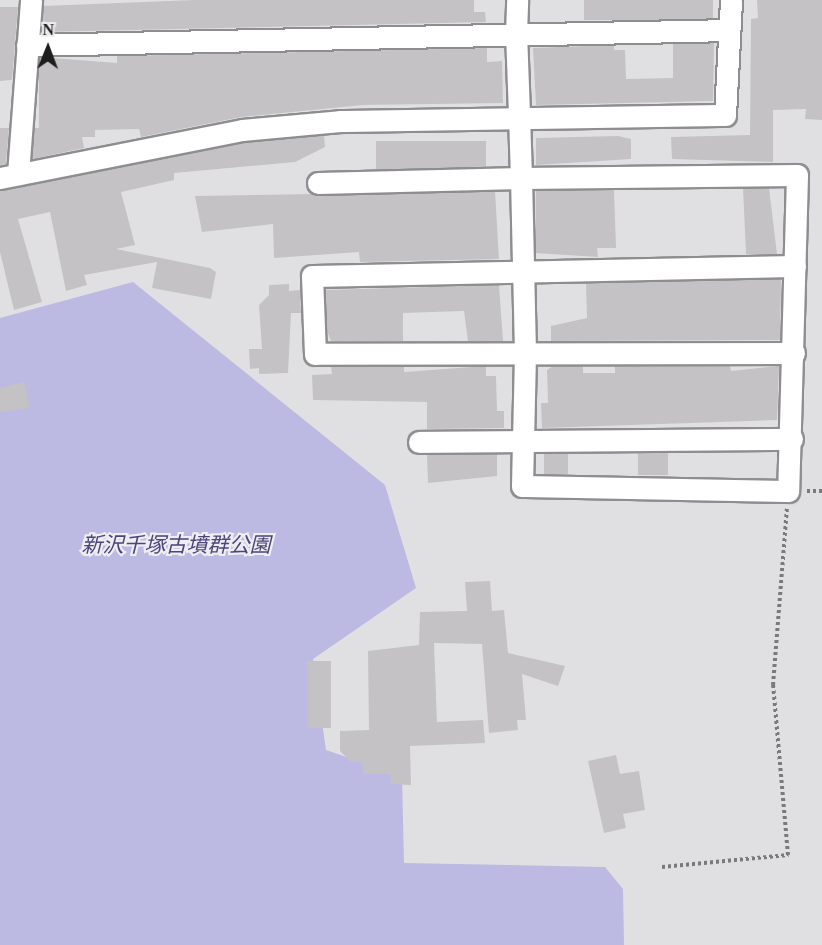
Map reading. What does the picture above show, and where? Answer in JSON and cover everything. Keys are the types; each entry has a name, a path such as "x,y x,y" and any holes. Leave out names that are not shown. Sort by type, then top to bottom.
{"street":[{"path":"31,0 9,176 242,130 519,114 725,115 731,0"},
{"path":"318,183 520,178 797,175 792,439 788,491 522,486 525,354 520,178 519,114 516,34 517,0"},
{"path":"27,45 729,30"},
{"path":"794,353 315,354 312,276 795,266"},
{"path":"419,442 792,439"}],"path":[{"path":"662,867 788,855 773,685 788,491"}],"green space":[{"name":"新沢千塚古墳群公園","path":"133,282 385,485 416,588 313,659 326,750 402,776 404,863 605,867 623,889 624,945 0,945 0,318"}],"building":[{"path":"194,0 474,0 474,12 485,12 486,22 41,32 43,6"},
{"path":"584,0 713,0 713,20 584,20"},
{"path":"757,0 822,0 822,120 805,119 806,109 773,110 773,162 672,159 671,137 750,135 751,19 758,18"},
{"path":"0,7 18,7 12,80 0,81"},
{"path":"714,43 713,101 536,105 533,48 614,45 614,50 625,50 626,79 673,78 673,44"},
{"path":"487,48 487,62 502,61 503,103 363,105 241,117 141,137 139,129 95,130 95,137 82,137 84,148 32,159 34,128 39,128 39,57 117,63 117,56"},
{"path":"0,128 9,128 6,164 0,165"},
{"path":"324,135 325,147 295,162 174,173 174,180 121,192 135,245 116,249 210,268 216,272 211,299 152,288 157,262 84,275 87,285 66,291 50,212 18,219 42,302 14,310 0,252 0,190 244,143"},
{"path":"618,136 631,139 631,159 536,165 536,138"},
{"path":"376,141 486,141 486,169 376,169"},
{"path":"743,188 769,188 777,254 746,254"},
{"path":"614,190 616,248 597,248 598,257 535,253 536,191"},
{"path":"495,191 499,259 360,262 359,252 274,258 273,224 202,232 195,196"},
{"path":"781,279 780,340 551,341 551,326 587,318 586,283"},
{"path":"289,284 289,291 300,290 301,313 291,313 288,373 259,374 259,368 250,369 249,349 262,349 259,305 269,295 269,285"},
{"path":"499,285 503,341 468,341 464,311 403,313 403,341 331,341 327,331 325,290"},
{"path":"486,366 486,376 496,376 497,411 504,411 504,428 427,429 427,402 313,400 312,375 332,374 331,367 404,367 404,372"},
{"path":"553,366 583,366 583,373 615,373 615,366 730,366 731,371 779,366 777,420 542,428 541,403 548,403 547,370"},
{"path":"24,382 30,408 0,412 0,388"},
{"path":"638,453 668,453 668,475 638,475"},
{"path":"497,454 497,476 428,483 427,455"},
{"path":"544,454 568,454 568,474 544,474"},
{"path":"490,581 492,611 504,610 508,653 565,666 558,686 522,674 526,720 517,720 518,730 489,733 482,644 434,643 437,722 483,720 485,743 410,746 411,785 391,784 390,774 363,774 363,762 351,762 340,751 340,731 369,730 368,651 419,645 420,612 467,611 465,582"},
{"path":"307,661 331,661 331,728 307,728"},
{"path":"616,755 620,774 639,771 645,810 623,814 626,828 604,833 588,761"}]}
